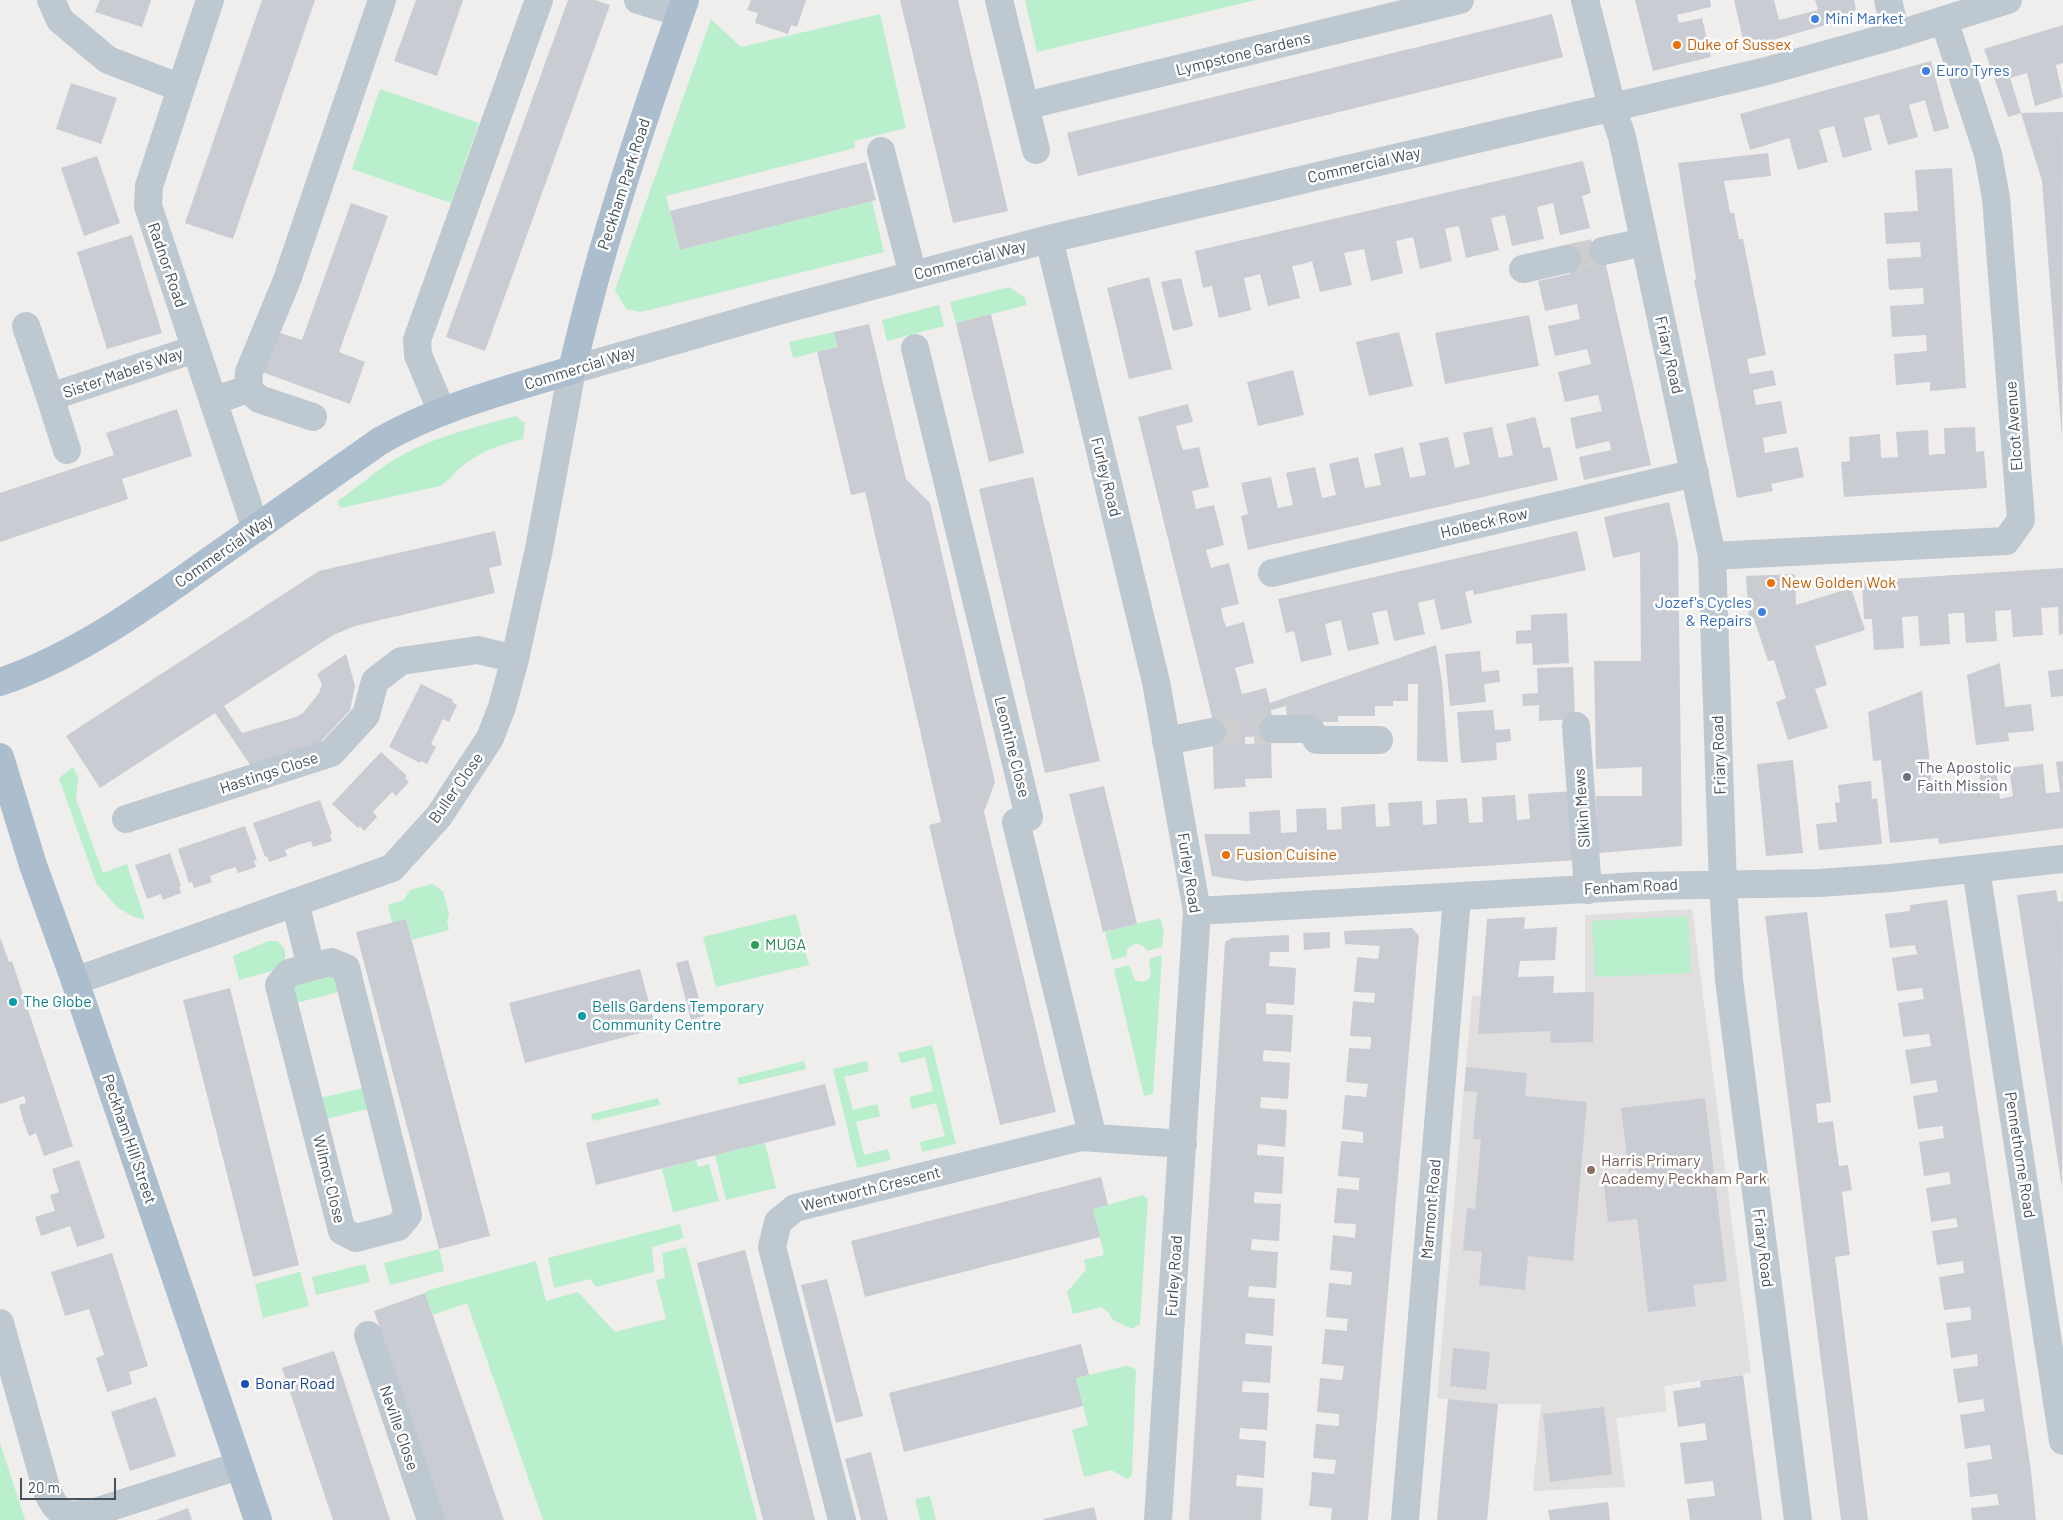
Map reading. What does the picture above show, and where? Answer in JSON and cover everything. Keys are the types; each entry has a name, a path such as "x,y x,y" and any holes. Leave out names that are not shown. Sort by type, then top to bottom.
{"main road":[{"name":"Peckham Park Road","path":"572,370 590,292 613,213 682,7"},
{"name":"Commercial Way","path":"0,682 43,666 122,620 256,529 380,441 413,423 572,370"},
{"name":"Peckham Hill Street","path":"0,757 33,866 75,981 204,1358 238,1466 258,1520"}],"street":[{"path":"51,0 60,20 108,60 181,88"},
{"name":"Radnor Road","path":"210,0 149,186 147,199 149,212 256,529"},
{"path":"248,389 249,372 287,280 382,0"},
{"path":"442,412 418,355 417,340 540,0"},
{"path":"638,0 682,7"},
{"path":"999,0 1036,150"},
{"name":"Lympstone Gardens","path":"1025,106 1460,0"},
{"name":"Friary Road","path":"1585,0 1612,107 1622,137 1696,474 1712,556 1723,886 1729,980 1798,1520"},
{"path":"1888,0 1896,35"},
{"name":"Commercial Way","path":"572,370 1050,239 1763,72 1896,35 2008,0"},
{"name":"Elcot Avenue","path":"1712,556 2006,541 2021,520 1996,198 1988,154 1944,20"},
{"path":"881,151 913,275"},
{"name":"Furley Road","path":"1050,239 1156,682 1197,911 1158,1520"},
{"path":"1603,251 1644,242"},
{"path":"1523,269 1567,259"},
{"name":"Sister Mabel's Way","path":"26,326 67,450"},
{"name":"Leontine Close","path":"915,348 1029,817 1016,822 1093,1138"},
{"name":"Sister Mabel's Way","path":"50,398 195,349"},
{"name":"Buller Close","path":"75,981 392,868 432,824 490,738 502,707 516,659 539,549 572,370"},
{"path":"213,401 248,389"},
{"path":"248,389 259,398 313,417"},
{"name":"Holbeck Row","path":"1272,573 1696,474"},
{"name":"Hastings Close","path":"126,819 331,753 366,715 375,681 401,661 478,650 516,659"},
{"name":"Silkin Mews","path":"1576,726 1588,890"},
{"path":"1273,730 1310,730 1317,740 1379,740"},
{"path":"1166,741 1212,732"},
{"name":"Fenham Road","path":"1197,911 1457,898 1639,886 1819,883 2063,859"},
{"name":"Pennethorne Road","path":"1976,869 2063,1441"},
{"name":"Marmont Road","path":"1404,1520 1457,898"},
{"path":"295,902 312,967"},
{"name":"Wilmot Close","path":"331,962 346,968 408,1215 398,1228 356,1238 342,1231 279,985 289,973 312,967 331,962"},
{"name":"Wentworth Crescent","path":"842,1520 772,1247 778,1222 795,1208 1081,1138 1183,1144"},
{"path":"0,1323 47,1491 54,1506 63,1513 74,1516 96,1516 238,1466"},
{"name":"Neville Close","path":"368,1335 431,1520"}],"shaded area":[{"name":"Harris Primary Academy Peckham Park","path":"1692,909 1751,1373 1664,1386 1667,1411 1616,1418 1625,1487 1533,1491 1541,1404 1498,1404 1437,1398 1472,996 1585,992 1585,915"}],"green space":[{"path":"1025,0 1256,0 1037,52"},
{"path":"880,14 906,128 854,141 855,148 666,196 680,250 872,201 884,252 641,312 626,309 615,290 711,19 741,47"},
{"path":"380,89 479,123 451,203 352,169"},
{"path":"1009,287 1025,298 1027,305 956,323 950,302"},
{"path":"939,305 944,326 887,341 882,320"},
{"path":"834,332 837,347 793,358 789,342"},
{"path":"515,416 525,423 523,439 501,445 480,454 462,466 440,486 341,508 337,502 376,472 404,454 434,440"},
{"path":"73,767 78,777 76,799 103,873 127,864 145,920 132,916 118,908 96,883 59,778"},
{"path":"432,884 443,891 449,914 447,920 449,930 412,940 406,919 392,923 388,905 404,900 410,890"},
{"name":"MUGA","path":"796,914 809,965 716,987 703,937"},
{"path":"1688,916 1691,973 1595,977 1592,921"},
{"path":"1160,918 1164,931 1162,947 1147,951 1142,946 1135,944 1127,950 1127,956 1112,960 1105,932"},
{"path":"268,941 278,941 285,950 285,962 279,969 239,980 233,956"},
{"path":"1162,955 1153,1094 1144,1096 1114,969 1129,965 1135,980 1148,980 1151,976 1149,959"},
{"path":"334,971 339,992 296,1003 291,982"},
{"path":"932,1045 956,1144 922,1152 920,1142 945,1136 936,1103 912,1109 909,1097 933,1091 925,1057 901,1063 898,1053"},
{"path":"804,1061 806,1069 739,1085 737,1078"},
{"path":"867,1061 869,1071 844,1077 853,1110 877,1104 880,1116 856,1122 864,1155 888,1149 891,1160 857,1168 833,1069"},
{"path":"363,1088 368,1109 326,1119 320,1098"},
{"path":"658,1098 660,1105 593,1121 591,1114"},
{"path":"765,1143 776,1188 726,1200 715,1155"},
{"path":"696,1160 698,1167 709,1164 719,1201 673,1212 662,1169"},
{"path":"1142,1195 1148,1199 1140,1324 1132,1329 1113,1320 1109,1313 1101,1307 1073,1314 1067,1292 1086,1270 1084,1260 1104,1255 1093,1209"},
{"path":"680,1224 684,1238 652,1247 654,1272 596,1287 590,1279 554,1288 548,1258"},
{"path":"686,1247 757,1520 543,1520 467,1303 433,1315 425,1293 429,1290 536,1261 546,1301 578,1292 615,1332 666,1319 656,1280 665,1278 662,1253"},
{"path":"439,1249 444,1271 390,1285 384,1263"},
{"path":"365,1264 370,1282 316,1295 312,1277"},
{"path":"300,1272 309,1306 263,1318 255,1284"},
{"path":"1126,1366 1136,1370 1132,1475 1128,1479 1111,1470 1084,1477 1072,1430 1088,1425 1076,1378"},
{"path":"0,1443 24,1516 25,1520 0,1520"},
{"path":"930,1496 936,1520 920,1520 915,1499"}],"building":[{"path":"100,0 151,0 142,27 95,12"},
{"path":"262,0 315,0 233,239 185,223"},
{"path":"416,0 463,0 437,76 394,61"},
{"path":"568,0 595,0 610,5 485,351 446,337"},
{"path":"751,0 806,0 797,27 791,25 788,34 755,23 758,13 747,10"},
{"path":"900,0 958,0 1008,211 953,223"},
{"name":"Duke of Sussex","path":"1635,0 1710,0 1711,7 1677,15 1679,23 1702,18 1711,57 1653,71"},
{"path":"1734,0 1774,0 1779,20 1818,10 1815,0 1854,0 1856,9 1850,18 1745,48"},
{"path":"1552,14 1563,57 1078,176 1067,133"},
{"path":"2063,25 2063,63 2056,65 2063,97 2035,106 2027,73 2010,78 2021,113 2008,117 1984,49"},
{"path":"1931,61 1949,128 1934,132 1925,100 1909,105 1918,137 1888,145 1879,114 1864,118 1872,150 1843,158 1834,126 1819,130 1828,162 1798,170 1789,138 1750,150 1740,114"},
{"path":"71,83 117,98 101,144 56,129"},
{"path":"2063,112 2062,438 2042,181 2021,113"},
{"path":"1768,153 1771,176 1724,181 1730,213 1734,213 1739,239 1743,239 1766,355 1747,359 1750,374 1773,370 1776,385 1753,390 1756,405 1781,401 1787,433 1763,438 1765,453 1798,447 1804,477 1771,484 1773,491 1737,498 1694,280 1696,279 1678,163"},
{"path":"97,156 120,223 84,236 61,168"},
{"path":"1583,161 1591,193 1582,196 1590,228 1560,235 1553,203 1537,207 1544,239 1512,246 1505,215 1491,218 1499,250 1466,258 1459,226 1453,227 1445,229 1452,261 1420,269 1413,237 1396,241 1403,273 1371,281 1364,249 1344,253 1352,285 1320,292 1312,261 1292,266 1300,298 1268,306 1260,274 1244,278 1251,310 1219,318 1212,286 1203,288 1195,251"},
{"path":"866,162 876,200 680,250 670,211"},
{"path":"1952,168 1966,388 1930,391 1930,382 1896,385 1894,354 1927,351 1926,335 1892,337 1890,306 1924,304 1923,288 1889,290 1887,259 1921,257 1920,242 1886,244 1884,213 1918,211 1915,170"},
{"path":"351,203 388,216 339,352 365,362 350,404 262,372 277,332 302,340"},
{"path":"132,235 162,333 107,349 77,252"},
{"path":"1601,243 1651,465 1584,480 1579,457 1611,450 1609,441 1576,449 1570,418 1602,411 1598,395 1565,402 1558,372 1591,364 1587,349 1555,356 1548,326 1580,319 1577,304 1545,311 1538,281 1570,274 1565,251"},
{"path":"1149,277 1172,369 1129,379 1107,288"},
{"path":"1181,278 1193,326 1173,331 1161,282"},
{"path":"991,314 1024,453 989,462 956,323"},
{"path":"1529,315 1539,366 1445,384 1435,333"},
{"path":"869,324 906,479 930,503 995,782 984,812 1056,1112 1000,1125 929,825 941,822 868,504 865,492 851,495 817,352 837,347 834,332"},
{"path":"1399,332 1413,386 1369,396 1356,342"},
{"path":"1293,370 1304,415 1258,426 1247,382"},
{"path":"1188,404 1193,422 1176,426 1180,442 1183,450 1199,447 1209,487 1192,491 1196,509 1214,505 1224,545 1206,550 1211,568 1229,563 1239,604 1221,608 1223,618 1226,627 1244,622 1254,663 1235,668 1242,694 1266,688 1270,703 1436,645 1442,682 1448,762 1417,761 1418,684 1408,684 1408,701 1393,701 1393,706 1375,706 1375,716 1338,716 1338,722 1287,721 1286,706 1271,710 1274,736 1245,737 1245,744 1271,743 1272,778 1245,779 1246,787 1214,789 1212,717 1138,417"},
{"path":"177,409 192,456 122,479 128,499 0,542 0,493 114,455 106,433"},
{"path":"1535,417 1543,448 1550,447 1558,480 1248,550 1241,516 1248,514 1241,483 1271,477 1278,508 1293,505 1286,473 1315,467 1322,498 1336,495 1329,464 1358,457 1365,488 1381,485 1374,454 1403,447 1410,478 1426,475 1419,443 1448,437 1455,468 1470,464 1463,433 1492,427 1499,458 1513,455 1506,424"},
{"path":"1975,427 1976,452 1984,451 1987,488 1844,497 1841,462 1850,461 1849,437 1880,434 1881,458 1898,457 1896,432 1928,430 1929,455 1945,454 1944,428"},
{"path":"1033,477 1100,761 1045,773 979,489"},
{"path":"1669,502 1678,543 1682,846 1598,853 1596,796 1642,796 1642,767 1596,769 1594,661 1641,661 1640,552 1613,558 1604,517"},
{"path":"495,531 502,565 489,568 495,593 355,626 333,635 224,706 242,733 296,717 303,713 319,693 322,684 317,674 346,654 355,686 350,710 320,743 251,766 215,713 100,788 66,736 319,571"},
{"path":"1577,531 1586,570 1474,595 1473,590 1465,592 1472,623 1441,630 1434,599 1418,603 1425,634 1394,641 1387,610 1372,613 1379,644 1348,651 1341,620 1325,624 1332,655 1301,662 1294,631 1286,633 1278,599"},
{"path":"2063,568 2063,634 2059,635 2058,607 2041,608 2043,635 2013,637 2011,610 1995,611 1997,641 1966,643 1964,613 1956,613 1948,614 1950,644 1920,646 1918,616 1902,617 1904,648 1874,650 1872,619 1864,619 1862,581"},
{"path":"1795,574 1796,605 1851,588 1865,630 1815,646 1827,685 1815,689 1828,728 1788,740 1776,702 1786,698 1774,660 1768,661 1754,619 1749,620 1746,576"},
{"path":"1567,613 1569,663 1533,665 1532,643 1516,644 1516,631 1531,630 1531,615"},
{"path":"1480,651 1482,672 1499,670 1500,682 1484,684 1486,702 1450,706 1445,654"},
{"path":"2000,663 2005,707 2031,704 2034,731 2008,733 2009,741 1976,745 1967,675"},
{"path":"1573,667 1575,719 1539,721 1539,705 1523,706 1522,694 1538,693 1537,668"},
{"path":"2063,669 2063,696 2051,697 2048,671"},
{"path":"421,684 453,700 452,702 457,705 449,722 443,719 431,744 436,747 427,764 421,761 420,763 389,747"},
{"path":"1922,691 1933,792 1981,786 1979,771 1996,770 2000,799 2013,796 2009,768 2043,764 2046,793 2060,792 2056,762 2063,761 2063,828 1939,844 1938,838 1890,843 1881,760 1873,761 1868,712"},
{"path":"1493,710 1495,730 1510,729 1511,741 1496,743 1497,760 1461,763 1457,712"},
{"path":"381,752 407,776 405,778 409,782 396,796 392,792 373,812 377,817 364,831 360,826 358,828 332,804"},
{"path":"1793,760 1803,853 1766,856 1757,764"},
{"path":"1871,781 1872,799 1877,798 1882,844 1819,850 1816,824 1837,822 1835,803 1840,802 1838,785"},
{"path":"1104,786 1137,924 1103,932 1069,794"},
{"path":"1574,791 1579,860 1245,881 1212,876 1204,834 1250,834 1249,812 1280,810 1281,833 1297,832 1296,809 1326,808 1327,830 1342,829 1341,807 1375,804 1376,827 1390,826 1388,803 1422,801 1423,825 1437,824 1436,800 1467,798 1469,823 1483,822 1482,797 1515,795 1517,820 1530,819 1528,794"},
{"path":"320,800 332,834 330,835 332,841 313,847 311,841 298,845 285,850 287,856 269,862 267,856 265,857 253,823"},
{"path":"245,826 257,860 254,861 256,867 238,873 236,867 223,871 210,876 212,882 194,888 192,882 189,883 178,849"},
{"path":"170,853 181,886 179,887 181,893 163,900 161,894 147,899 135,865"},
{"path":"2056,890 2058,902 2063,901 2062,1188 2017,895"},
{"path":"1947,900 2031,1471 2036,1520 1972,1520 1971,1508 1999,1505 1997,1494 1970,1497 1967,1463 1992,1459 1990,1445 1965,1449 1960,1415 1985,1411 1983,1399 1958,1403 1953,1369 1978,1366 1977,1354 1951,1358 1946,1323 1971,1320 1971,1313 1970,1307 1944,1310 1939,1277 1964,1273 1963,1261 1937,1265 1932,1231 1958,1227 1956,1218 1931,1222 1926,1188 1951,1184 1949,1172 1924,1176 1919,1142 1944,1138 1943,1126 1918,1129 1913,1096 1938,1092 1936,1080 1911,1084 1905,1050 1931,1046 1929,1034 1903,1037 1898,1003 1924,999 1922,988 1897,991 1892,958 1917,954 1915,945 1890,948 1885,914 1910,911 1910,905"},
{"path":"1807,912 1831,1102 1816,1104 1818,1123 1833,1121 1839,1166 1848,1165 1852,1190 1842,1192 1850,1255 1835,1257 1868,1520 1841,1520 1765,916"},
{"path":"1525,917 1524,929 1557,927 1555,960 1520,961 1518,977 1554,976 1553,993 1594,992 1593,1042 1550,1043 1551,1031 1478,1034 1487,919"},
{"path":"406,919 490,1236 439,1249 356,932"},
{"path":"1412,928 1419,936 1368,1520 1331,1520 1332,1508 1309,1506 1312,1472 1334,1474 1336,1460 1313,1458 1316,1424 1339,1426 1339,1414 1317,1412 1320,1378 1342,1380 1344,1366 1322,1364 1325,1329 1347,1331 1348,1319 1326,1317 1329,1283 1351,1285 1352,1272 1330,1270 1333,1235 1355,1238 1356,1224 1334,1223 1337,1188 1359,1190 1360,1178 1338,1176 1341,1141 1363,1143 1363,1132 1342,1129 1345,1095 1366,1097 1368,1084 1346,1082 1349,1048 1370,1049 1371,1043 1371,1037 1350,1036 1353,1001 1374,1003 1375,993 1354,992 1357,957 1378,959 1380,946 1345,944 1344,931"},
{"path":"1330,932 1330,948 1304,950 1303,933"},
{"path":"1289,935 1289,952 1270,952 1269,966 1296,968 1294,1005 1266,1003 1266,1014 1293,1015 1291,1052 1264,1050 1263,1056 1263,1061 1290,1063 1288,1099 1261,1097 1260,1108 1287,1110 1285,1147 1258,1144 1257,1151 1257,1155 1284,1157 1282,1194 1255,1192 1254,1198 1254,1203 1281,1204 1279,1241 1252,1239 1251,1250 1278,1252 1276,1288 1249,1286 1248,1297 1275,1299 1273,1336 1246,1333 1245,1344 1272,1346 1270,1383 1243,1381 1242,1392 1269,1393 1267,1430 1240,1428 1239,1439 1266,1441 1264,1478 1237,1475 1236,1486 1263,1488 1261,1520 1189,1520 1225,942 1232,938"},
{"path":"0,937 9,962 12,961 73,1146 44,1156 36,1133 29,1136 23,1120 19,1105 26,1103 24,1096 0,1104"},
{"path":"688,960 704,1016 691,1020 676,963"},
{"name":"Bells Gardens Temporary Community Centre","path":"640,969 656,1029 525,1063 509,1003"},
{"path":"230,988 299,1265 253,1277 183,1000"},
{"path":"1466,1067 1527,1073 1525,1096 1587,1102 1573,1261 1528,1256 1525,1290 1479,1285 1482,1252 1463,1250 1467,1208 1475,1209 1481,1139 1473,1139 1477,1092 1464,1091"},
{"path":"825,1084 836,1125 596,1185 586,1143"},
{"path":"1705,1098 1727,1281 1693,1285 1696,1306 1648,1312 1637,1219 1608,1222 1603,1178 1629,1175 1621,1108"},
{"path":"79,1160 105,1238 77,1247 70,1226 41,1236 35,1217 55,1211 50,1195 59,1192 52,1169"},
{"path":"1101,1177 1108,1205 1093,1209 1100,1237 865,1297 851,1241"},
{"path":"745,1250 815,1520 763,1520 697,1263"},
{"path":"112,1253 148,1366 129,1372 132,1384 107,1392 96,1358 104,1355 89,1309 65,1316 51,1272"},
{"path":"827,1279 863,1416 836,1423 801,1285"},
{"path":"425,1293 504,1520 445,1520 374,1311"},
{"path":"1081,1344 1089,1375 1076,1378 1083,1406 904,1452 889,1393"},
{"path":"1453,1348 1490,1352 1486,1390 1450,1386"},
{"path":"334,1351 390,1520 333,1520 282,1368"},
{"path":"1743,1375 1762,1520 1690,1520 1687,1499 1715,1496 1713,1481 1685,1484 1680,1443 1707,1440 1705,1423 1678,1427 1673,1391 1701,1387 1700,1381"},
{"path":"156,1397 176,1456 130,1471 111,1412"},
{"path":"1448,1399 1498,1404 1487,1520 1437,1520"},
{"path":"1604,1407 1612,1474 1550,1482 1543,1414"},
{"path":"871,1452 888,1520 861,1520 845,1459"},
{"path":"1608,1502 1610,1520 1550,1520 1548,1510"},
{"path":"1094,1507 1097,1520 1044,1520 1044,1519"},
{"path":"188,1508 192,1520 156,1520"}],"tunnel":[{"path":"1567,259 1603,251"},
{"path":"1212,732 1273,729"}],"place":[{"name":"Mini Market","path":"1815,19"},
{"name":"Duke of Sussex","path":"1677,45"},
{"name":"Euro Tyres","path":"1926,71"},
{"name":"New Golden Wok","path":"1771,583"},
{"name":"Jozef's Cycles & Repairs","path":"1762,612"},
{"name":"The Apostolic Faith Mission","path":"1907,777"},
{"name":"Fusion Cuisine","path":"1226,855"},
{"name":"MUGA","path":"755,945"},
{"name":"The Globe","path":"13,1002"},
{"name":"Bells Gardens Temporary Community Centre","path":"582,1016"},
{"name":"Harris Primary Academy Peckham Park","path":"1591,1170"},
{"name":"Bonar Road","path":"245,1384"}]}
